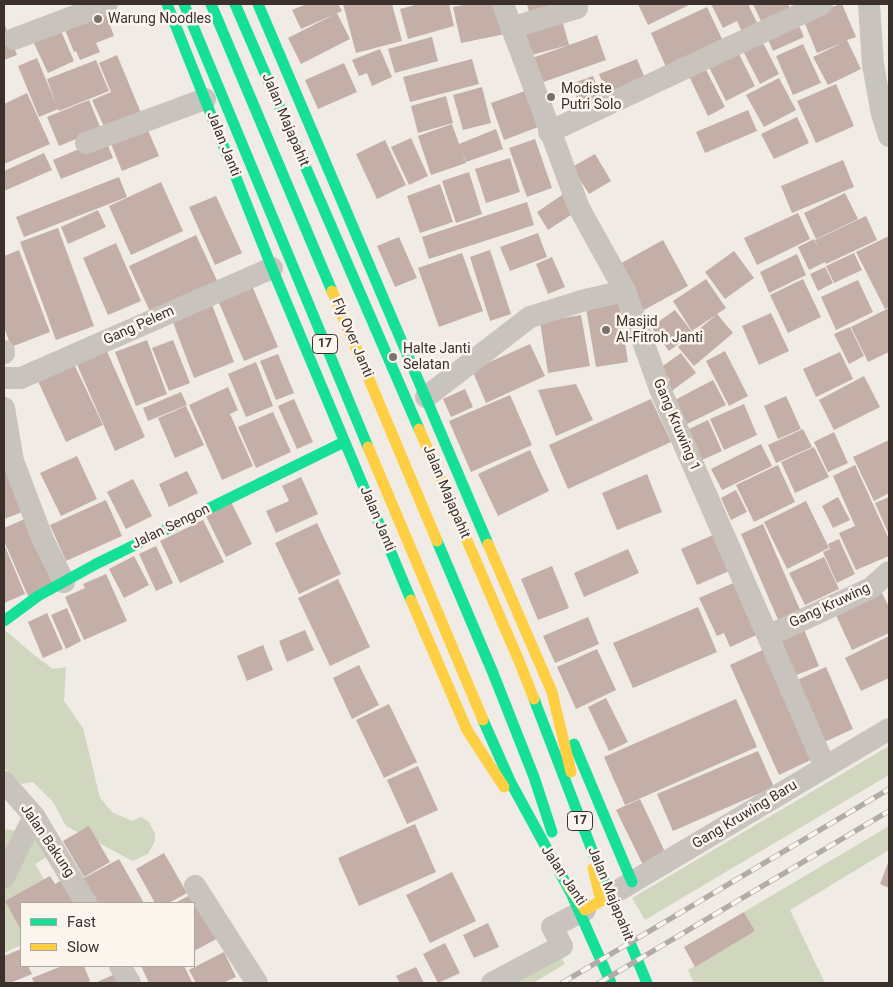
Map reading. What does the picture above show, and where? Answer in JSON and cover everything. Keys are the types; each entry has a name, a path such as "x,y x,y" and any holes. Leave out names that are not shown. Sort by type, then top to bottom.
{"main road":[{"name":"Jalan Janti","path":"167,4 272,268 467,730 585,901"},
{"name":"17","path":"184,4 466,684 511,784 585,901 611,983"},
{"name":"Fly Over Janti","path":"211,4 493,673 585,901"},
{"name":"Jalan Majapahit","path":"235,4 519,661 602,876 647,983"},
{"name":"Jalan Janti","path":"258,4 552,692 585,901"},
{"path":"239,185 322,152"},
{"name":"Jalan Sengon","path":"4,621 38,596 104,560 344,442"},
{"path":"467,730 482,746 494,750 509,749 526,742 548,713 552,692"},
{"path":"552,692 632,882"}],"street":[{"path":"14,39 107,4"},
{"name":"Gang Kruwing 1","path":"503,4 579,208 625,291 660,390 825,767"},
{"path":"550,132 822,4"},
{"path":"869,4 873,65 882,114 889,136"},
{"path":"511,28 577,8"},
{"path":"86,143 205,99"},
{"name":"Gang Pelem","path":"4,378 21,378 272,268"},
{"path":"426,397 530,318 585,300 625,291"},
{"path":"4,408 14,461 22,485 43,540 64,582"},
{"name":"Gang Kruwing","path":"768,636 872,588 889,572"},
{"name":"Gang Kruwing Baru","path":"492,983 562,946 552,927 585,901 632,882 889,729"},
{"name":"Jalan Bakung","path":"4,782 34,816 85,902"},
{"path":"4,877 34,816"},
{"path":"195,886 257,983"},
{"path":"121,967 130,983"}],"green space":[{"path":"6,631 53,669 66,667 64,701 83,728 100,798 112,812 132,821 141,817 149,822 155,834 155,841 148,854 133,861 66,826 53,802 33,782 21,784 4,768 4,633"},
{"path":"889,746 889,775 645,920 632,898"},
{"path":"889,826 889,850 790,910 825,983 694,983 688,970 755,931 744,912"},
{"path":"4,829 38,834 50,855 35,864 53,895 39,902 20,902 20,945 4,953"},
{"path":"557,951 565,964 533,983 499,983"}],"building":[{"path":"307,4 338,4 342,11 301,29 292,10"},
{"path":"343,4 392,4 402,41 356,53"},
{"path":"419,4 449,4 454,26 408,39 400,9"},
{"path":"470,4 499,4 505,34 461,43 453,7"},
{"path":"527,4 558,4 531,19"},
{"path":"638,4 691,4 648,25"},
{"path":"711,4 748,4 759,27 743,34 737,21 723,28"},
{"path":"753,4 788,4 790,8 761,21"},
{"path":"842,4 856,37 847,40 861,69 828,85 813,57 842,43 817,53 803,19"},
{"path":"707,7 723,41 666,67 651,33"},
{"path":"104,9 114,36 96,43 100,52 80,60 76,51 74,52 63,25"},
{"path":"337,13 350,39 301,64 288,38"},
{"path":"562,20 569,45 524,57 517,32"},
{"path":"797,21 804,37 773,51 766,35"},
{"path":"4,23 17,55 4,60"},
{"path":"58,24 74,61 48,73 31,37"},
{"path":"597,35 606,60 535,85 527,60"},
{"path":"432,37 438,61 395,73 388,49"},
{"path":"760,37 779,74 760,84 741,47"},
{"path":"803,44 821,83 793,95 776,56"},
{"path":"380,49 392,77 372,86 367,73 359,76 352,60"},
{"path":"737,50 755,86 726,101 708,65"},
{"path":"117,55 141,113 105,129 92,100 111,92 99,63"},
{"path":"37,58 56,104 47,79 96,60 109,91 39,117 18,66"},
{"path":"472,59 479,84 410,102 403,77"},
{"path":"637,59 646,81 608,96 599,74"},
{"path":"344,63 357,92 318,109 305,80"},
{"path":"704,66 725,107 708,116 688,74"},
{"path":"593,76 601,98 580,106 571,84"},
{"path":"779,78 796,110 764,127 746,95"},
{"path":"836,84 854,126 816,143 797,101"},
{"path":"482,87 491,123 463,130 453,95"},
{"path":"528,90 541,126 504,140 491,103"},
{"path":"27,93 50,144 4,164 4,104"},
{"path":"446,96 453,123 418,133 411,106"},
{"path":"89,100 101,129 59,146 47,117"},
{"path":"748,110 757,131 705,153 696,132"},
{"path":"797,117 809,143 774,159 761,134"},
{"path":"452,124 459,144 496,129 503,149 466,162 461,149 466,163 431,175 418,136"},
{"path":"147,128 159,156 122,171 111,144"},
{"path":"105,138 113,158 61,179 53,160"},
{"path":"411,138 428,176 409,185 391,147"},
{"path":"535,139 552,188 527,197 509,148"},
{"path":"385,140 406,185 377,199 356,154"},
{"path":"44,153 52,170 4,191 4,171"},
{"path":"595,154 611,181 589,194 572,167"},
{"path":"510,158 520,192 486,203 475,169"},
{"path":"843,160 854,187 792,213 781,186"},
{"path":"469,172 482,214 456,223 442,181"},
{"path":"119,177 127,197 24,237 16,217"},
{"path":"161,182 183,231 131,255 109,206"},
{"path":"440,184 453,222 420,233 407,196"},
{"path":"565,193 577,211 548,230 537,212"},
{"path":"845,193 858,219 816,239 804,213"},
{"path":"216,196 242,253 215,265 189,207"},
{"path":"527,202 534,225 429,259 422,237"},
{"path":"98,210 106,227 68,244 61,227"},
{"path":"798,213 810,239 757,265 744,238"},
{"path":"866,216 877,240 809,270 798,247 814,239 820,252 815,240"},
{"path":"58,228 94,326 56,340 20,242"},
{"path":"538,233 547,257 510,271 500,247"},
{"path":"196,235 220,287 153,318 129,266"},
{"path":"889,236 889,307 885,309 856,252"},
{"path":"399,237 417,278 395,287 377,246"},
{"path":"663,240 688,286 642,311 618,265"},
{"path":"116,243 141,301 108,315 83,258"},
{"path":"19,250 50,332 11,347 4,327 4,256"},
{"path":"490,250 511,314 490,321 470,257"},
{"path":"734,251 754,278 725,299 705,272"},
{"path":"462,253 483,311 439,327 418,268"},
{"path":"854,253 862,270 834,283 826,266"},
{"path":"797,254 806,275 769,293 760,272"},
{"path":"552,257 565,287 548,294 536,264"},
{"path":"825,267 833,283 818,291 810,274"},
{"path":"706,279 726,308 692,331 673,301"},
{"path":"803,279 821,317 788,333 770,295"},
{"path":"858,280 873,312 836,330 821,297"},
{"path":"250,281 278,347 244,361 216,296"},
{"path":"211,302 234,362 194,378 171,317"},
{"path":"619,302 628,362 596,367 586,308"},
{"path":"889,308 889,352 868,362 851,327"},
{"path":"675,310 693,333 669,351 651,327"},
{"path":"771,313 789,351 759,365 742,326"},
{"path":"717,314 733,333 694,366 678,347"},
{"path":"581,315 590,366 548,373 540,322"},
{"path":"850,327 864,356 849,364 834,334"},
{"path":"147,340 167,394 136,406 115,352"},
{"path":"173,340 190,383 169,391 152,348"},
{"path":"530,344 545,376 486,403 472,370"},
{"path":"105,347 145,437 115,451 75,360"},
{"path":"725,351 748,396 729,406 706,361"},
{"path":"840,352 853,379 816,397 803,369"},
{"path":"681,353 696,373 669,393 663,385 670,380 660,368"},
{"path":"278,354 294,393 276,400 260,361"},
{"path":"73,362 103,425 66,442 37,379"},
{"path":"256,362 273,406 246,417 228,374"},
{"path":"864,376 880,407 834,430 819,400"},
{"path":"713,380 726,405 685,425 673,401"},
{"path":"576,384 593,420 556,436 538,390"},
{"path":"228,387 238,410 230,414 253,466 222,480 189,405"},
{"path":"465,389 473,407 451,417 443,399"},
{"path":"181,392 187,405 148,421 143,408"},
{"path":"510,395 532,445 471,472 449,421"},
{"path":"786,396 801,429 778,439 764,406"},
{"path":"294,399 313,442 297,449 278,406"},
{"path":"651,399 671,442 568,489 549,445"},
{"path":"744,404 757,435 724,450 710,419"},
{"path":"186,406 204,445 175,458 158,418"},
{"path":"273,412 291,452 256,468 238,427"},
{"path":"708,420 722,451 702,460 689,429"},
{"path":"803,429 812,447 776,463 768,445"},
{"path":"834,432 848,463 828,472 814,442"},
{"path":"889,440 889,493 874,501 853,457"},
{"path":"761,444 772,466 722,490 711,469"},
{"path":"814,447 829,477 795,493 781,462"},
{"path":"530,450 549,491 498,516 478,474"},
{"path":"4,451 30,509 4,519"},
{"path":"77,456 97,499 61,516 40,473"},
{"path":"778,465 795,502 754,522 736,485"},
{"path":"855,465 889,539 889,556 856,570 839,533 855,526 833,476"},
{"path":"187,471 198,493 169,507 159,484"},
{"path":"647,474 662,512 617,530 602,493"},
{"path":"301,477 318,514 276,533 266,511 289,501 282,486"},
{"path":"133,479 152,516 126,529 107,492"},
{"path":"736,490 747,512 731,520 721,498"},
{"path":"838,497 850,520 833,528 822,506"},
{"path":"889,497 889,535 875,503"},
{"path":"106,500 122,536 66,561 50,525"},
{"path":"806,501 829,548 787,569 764,522"},
{"path":"231,502 252,544 226,557 205,514"},
{"path":"27,518 56,584 28,596 4,541 4,528"},
{"path":"203,520 224,562 180,583 160,541"},
{"path":"317,523 341,574 299,594 275,543"},
{"path":"763,524 801,612 779,622 741,534"},
{"path":"720,532 736,568 697,585 681,549"},
{"path":"839,539 855,574 837,583 823,552 830,549 828,544"},
{"path":"4,544 25,594 4,603"},
{"path":"156,546 173,583 156,591 139,554"},
{"path":"628,549 639,573 584,597 574,573"},
{"path":"134,556 149,585 124,598 109,569"},
{"path":"824,557 839,589 805,605 789,573"},
{"path":"552,566 569,608 538,620 521,579"},
{"path":"106,574 127,621 84,640 65,597 85,588 83,584"},
{"path":"338,579 370,647 330,666 298,598"},
{"path":"738,581 761,633 730,647 724,633 717,636 699,598"},
{"path":"880,589 889,607 889,633 852,650 834,611"},
{"path":"698,607 717,652 633,688 613,643"},
{"path":"67,608 81,641 66,649 51,615"},
{"path":"47,613 63,649 43,658 28,622"},
{"path":"588,617 599,644 555,663 543,636"},
{"path":"803,627 819,666 789,678 773,640"},
{"path":"305,630 314,650 287,662 279,641"},
{"path":"889,636 889,678 861,691 845,658"},
{"path":"263,645 273,670 247,681 237,656"},
{"path":"767,648 817,757 779,775 730,665"},
{"path":"597,649 616,690 576,709 557,667"},
{"path":"359,665 379,705 352,719 333,678"},
{"path":"826,667 853,729 820,744 793,682"},
{"path":"606,698 628,742 609,751 588,707"},
{"path":"736,699 757,747 625,805 604,757"},
{"path":"389,704 417,762 384,778 356,720"},
{"path":"758,751 774,787 673,831 657,794"},
{"path":"418,766 438,810 407,824 387,780"},
{"path":"640,799 666,854 643,865 616,810"},
{"path":"415,824 436,872 359,906 338,858"},
{"path":"89,826 110,862 84,877 63,841"},
{"path":"164,853 187,893 171,902 154,902 136,869"},
{"path":"119,859 143,902 95,902 82,879"},
{"path":"889,860 889,888 880,884"},
{"path":"452,872 476,921 430,943 406,895"},
{"path":"50,876 55,884 67,877 82,902 20,902 20,928 5,901"},
{"path":"196,892 220,937 195,950 195,902 177,902"},
{"path":"744,912 755,931 695,967 684,947"},
{"path":"488,923 499,947 474,958 463,935"},
{"path":"445,943 460,973 438,983 423,954"},
{"path":"20,949 20,967 28,967 32,974 10,983 4,983 4,956"},
{"path":"224,952 236,977 223,983 196,983 189,970"},
{"path":"60,967 84,967 90,981 86,983 34,983 32,978"},
{"path":"141,967 184,967 192,982 190,983 149,983"},
{"path":"416,967 424,983 400,983 396,976"},
{"path":"115,974 119,983 95,983"}],"railway":[{"path":"562,983 889,789"},
{"path":"599,983 889,811"}],"traffic: fast":[{"path":"167,4 272,268 411,600"},
{"path":"184,4 368,447"},
{"path":"211,4 332,291"},
{"path":"235,4 419,429"},
{"path":"258,4 488,544"},
{"path":"4,621 38,596 96,564 344,442"},
{"path":"437,541 493,673 534,777 552,832"},
{"path":"534,699 602,876 647,983"},
{"path":"483,720 511,783 571,893 611,983"},
{"path":"574,744 632,882"}],"traffic: slow":[{"path":"332,291 437,541"},
{"path":"419,429 534,699"},
{"path":"368,447 483,720"},
{"path":"488,544 552,692 571,772"},
{"path":"411,600 467,730 504,787"},
{"path":"568,885 585,910 601,901 593,868"}],"place":[{"name":"Warung Noodles","path":"98,19"},
{"name":"Modiste Putri Solo","path":"551,97"},
{"name":"Masjid Al-Fitroh Janti","path":"606,330"},
{"name":"Halte Janti Selatan","path":"393,357"}]}
